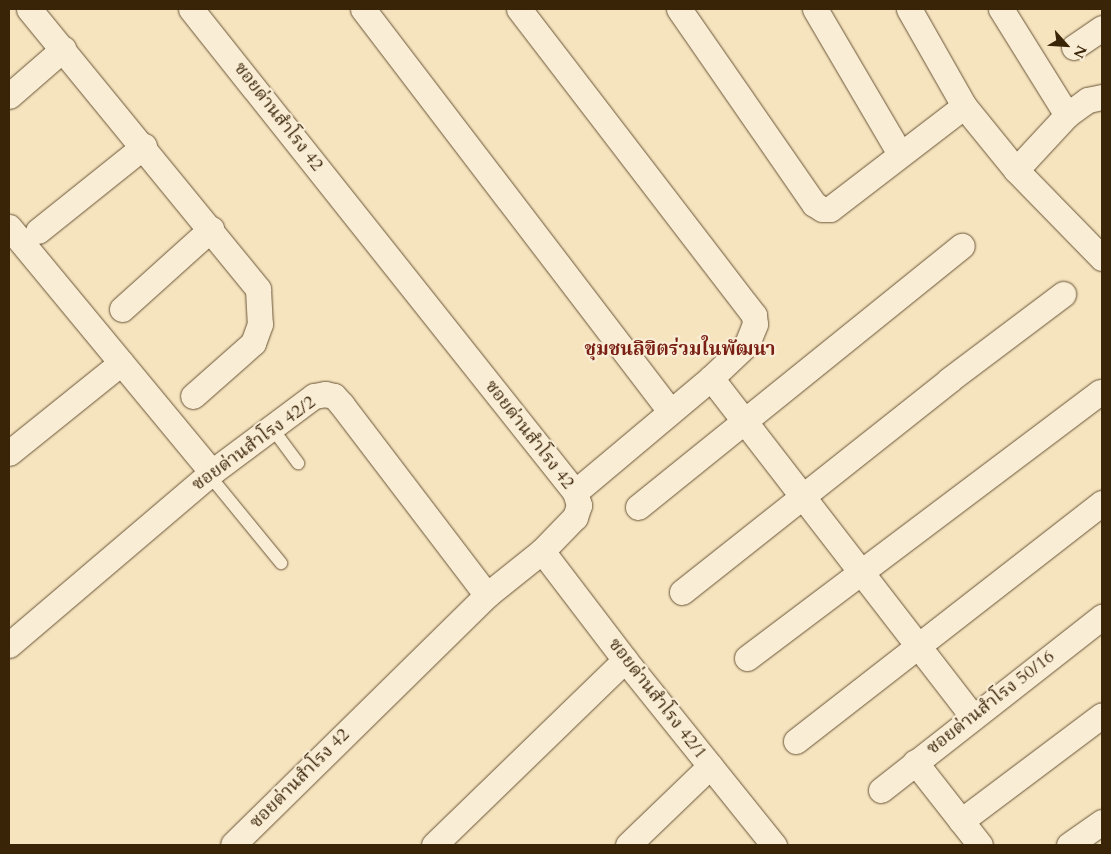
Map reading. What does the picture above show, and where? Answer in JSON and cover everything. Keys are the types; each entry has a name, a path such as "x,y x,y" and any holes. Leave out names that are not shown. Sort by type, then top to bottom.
{"street":[{"path":"29,9 144,146 258,289 260,324 253,343 192,396"},
{"name":"ซอยด่านสำโรง 42","path":"191,9 575,492 578,512 542,551 487,595 233,845"},
{"path":"363,9 670,411"},
{"path":"519,9 754,316 753,333 747,344 711,378 575,492"},
{"path":"679,9 814,204 822,209 830,209 964,106"},
{"path":"815,9 900,154"},
{"path":"908,9 964,106 1016,170 1102,258"},
{"path":"1001,9 1067,116"},
{"path":"1074,47 1102,28"},
{"path":"9,96 63,50"},
{"path":"1016,170 1067,116 1088,100 1102,97"},
{"path":"38,231 144,146"},
{"path":"9,227 211,474"},
{"path":"122,309 211,229"},
{"path":"638,507 745,423 962,246"},
{"path":"682,592 949,380 1063,294"},
{"path":"9,453 121,363"},
{"path":"711,378 973,717"},
{"path":"747,658 1100,392"},
{"name":"ซอยด่านสำโรง 42/2","path":"9,645 211,474 314,396 334,396 487,595"},
{"path":"796,741 917,644 1102,503"},
{"name":"ซอยด่านสำโรง 42/1","path":"542,551 625,660 774,845"},
{"name":"ซอยด่านสำโรง 50/16","path":"881,790 1102,617"},
{"path":"434,845 625,660"},
{"path":"961,821 1102,715"},
{"path":"915,762 980,845"},
{"path":"628,845 710,766"},
{"path":"1069,845 1102,822"}],"lane":[{"path":"272,428 298,464"},
{"path":"211,474 281,563"}],"district":[{"name":"ชุมชนลิขิตร่วมในพัฒนา","path":"680,350"}]}
